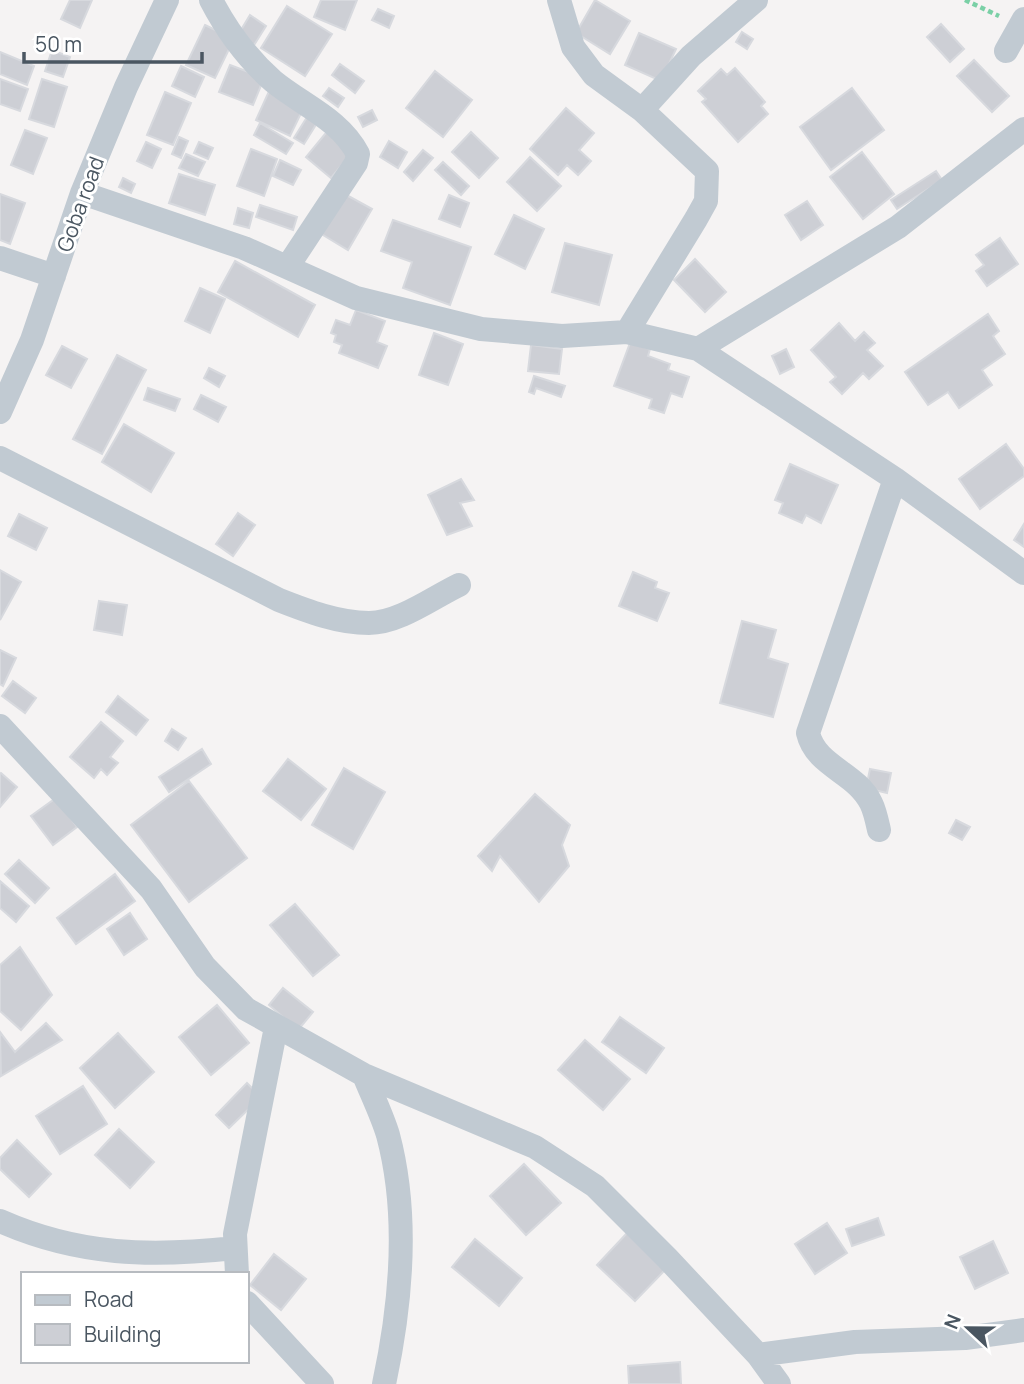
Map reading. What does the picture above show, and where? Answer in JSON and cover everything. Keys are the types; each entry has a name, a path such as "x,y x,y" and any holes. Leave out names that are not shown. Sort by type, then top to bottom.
{"street":[{"name":"Goba road","path":"1,406 32,340 82,193 167,0"},
{"path":"211,0 244,53 275,82 309,104 351,139 358,154 356,163 288,266"},
{"path":"559,0 573,47 594,75 642,110 707,171 706,201 628,332"},
{"path":"642,110 691,56 756,0"},
{"path":"1006,51 1022,22"},
{"path":"698,349 898,228 1024,129"},
{"path":"82,193 288,266 356,298 481,329 562,336 628,332 698,349 895,479 1024,573"},
{"path":"0,257 54,276"},
{"path":"0,458 279,600 322,616 370,623 394,618 459,584"},
{"path":"879,830 871,802 811,748 808,733 895,479"},
{"path":"0,726 151,889 205,967 246,1009 364,1075 535,1147 595,1186 758,1355 779,1384"},
{"path":"237,1272 234,1234 276,1027"},
{"path":"364,1075 388,1135 400,1215 392,1346 384,1384"},
{"path":"0,1221 61,1244 101,1251 189,1253 235,1248"},
{"path":"248,1304 322,1384"},
{"path":"758,1355 855,1342 965,1338 1024,1330"}],"path":[{"path":"965,0 1022,22"}],"building":[{"path":"70,0 92,0 80,28 61,19"},
{"path":"321,0 357,0 345,30 314,17"},
{"path":"595,0 630,21 610,54 576,33"},
{"path":"287,6 332,34 305,76 261,48"},
{"path":"378,9 394,16 389,28 372,20"},
{"path":"250,15 266,26 254,45 238,35"},
{"path":"941,24 964,49 950,62 927,37"},
{"path":"205,25 234,39 215,78 186,65"},
{"path":"742,32 753,39 747,49 736,42"},
{"path":"639,33 676,49 661,81 625,65"},
{"path":"52,50 70,57 63,77 45,71"},
{"path":"0,52 34,66 27,85 0,74"},
{"path":"974,60 1009,96 992,112 957,76"},
{"path":"340,64 364,81 355,93 332,75"},
{"path":"230,65 264,78 253,105 219,92"},
{"path":"181,66 204,77 195,97 172,86"},
{"path":"735,68 765,102 761,106 768,114 738,142 702,102 706,99 698,91 721,69 727,75"},
{"path":"435,71 472,100 443,137 406,108"},
{"path":"0,79 28,89 20,111 0,104"},
{"path":"42,79 67,87 54,127 29,119"},
{"path":"329,88 344,98 338,107 323,96"},
{"path":"852,88 884,130 831,170 800,127"},
{"path":"270,89 305,105 290,136 256,120"},
{"path":"165,92 191,103 173,145 147,135"},
{"path":"566,108 594,133 579,150 591,161 578,175 567,165 558,175 530,149"},
{"path":"372,110 377,120 363,127 358,117"},
{"path":"307,117 317,123 304,144 294,138"},
{"path":"260,123 293,143 286,154 254,135"},
{"path":"330,128 355,149 331,178 306,157"},
{"path":"25,130 47,138 33,174 11,165"},
{"path":"471,132 498,158 479,178 452,152"},
{"path":"179,137 188,141 181,158 172,154"},
{"path":"389,141 407,152 398,168 380,157"},
{"path":"146,142 161,149 152,168 137,161"},
{"path":"199,142 213,148 208,159 194,153"},
{"path":"251,149 277,159 264,196 237,186"},
{"path":"423,150 433,158 413,181 404,172"},
{"path":"862,152 894,194 863,219 830,177"},
{"path":"186,154 205,162 198,176 179,168"},
{"path":"530,157 561,186 537,211 507,182"},
{"path":"280,160 301,170 293,185 273,176"},
{"path":"443,162 469,186 461,195 435,170"},
{"path":"936,171 942,180 897,209 891,200"},
{"path":"179,174 215,185 205,215 169,203"},
{"path":"123,178 135,184 131,193 119,187"},
{"path":"341,192 372,209 348,250 318,232"},
{"path":"0,194 25,203 10,244 0,240"},
{"path":"449,195 469,203 460,227 439,219"},
{"path":"807,201 823,225 801,240 785,215"},
{"path":"260,205 297,217 293,230 256,217"},
{"path":"238,208 253,213 249,228 234,224"},
{"path":"514,215 544,229 525,269 495,254"},
{"path":"393,220 471,247 450,305 403,288 412,262 381,251"},
{"path":"1000,238 1018,264 987,286 976,271 984,265 976,255"},
{"path":"565,243 612,255 599,305 552,292"},
{"path":"695,259 726,292 705,312 674,280"},
{"path":"235,261 315,305 298,337 218,292"},
{"path":"200,288 225,299 210,333 185,321"},
{"path":"356,310 385,321 377,342 387,346 378,368 339,353 342,345 334,342 336,335 331,333 336,320 350,325"},
{"path":"988,314 999,331 993,336 1005,354 982,370 992,385 959,408 948,392 928,405 905,372"},
{"path":"839,323 855,341 864,332 875,343 867,350 883,366 869,379 863,373 842,394 830,382 836,377 811,350"},
{"path":"434,333 463,344 448,385 419,375"},
{"path":"630,343 650,349 648,356 670,364 668,370 689,377 682,397 671,393 664,413 649,408 652,399 614,386"},
{"path":"531,345 562,349 559,374 528,371"},
{"path":"62,346 87,359 71,388 46,375"},
{"path":"786,349 794,367 780,374 772,356"},
{"path":"117,355 146,370 102,454 73,439"},
{"path":"209,368 225,376 219,387 204,378"},
{"path":"534,376 565,386 561,397 536,388 534,394 529,392"},
{"path":"148,388 180,399 175,411 144,400"},
{"path":"201,395 226,407 218,422 194,409"},
{"path":"124,424 174,453 151,492 102,462"},
{"path":"1006,444 1024,469 1024,476 980,509 959,479"},
{"path":"790,464 838,485 821,523 806,515 802,523 779,513 783,503 775,500"},
{"path":"461,479 474,500 460,503 472,526 447,535 428,495"},
{"path":"238,513 255,525 233,556 216,544"},
{"path":"19,514 47,528 36,550 8,536"},
{"path":"1024,524 1024,547 1014,540"},
{"path":"0,570 21,582 0,620"},
{"path":"633,572 657,582 655,588 669,593 657,621 619,606"},
{"path":"99,601 127,605 122,635 94,630"},
{"path":"742,621 776,630 768,658 788,664 773,717 720,703"},
{"path":"0,650 16,658 3,686 0,684"},
{"path":"13,681 36,698 25,713 2,696"},
{"path":"118,696 148,720 136,735 106,712"},
{"path":"101,722 123,741 110,757 118,763 107,775 101,769 94,778 70,757"},
{"path":"172,729 186,738 178,750 165,741"},
{"path":"202,749 211,764 169,792 159,777"},
{"path":"288,759 326,789 301,820 263,791"},
{"path":"344,768 385,792 353,849 312,825"},
{"path":"870,769 891,773 887,793 866,788"},
{"path":"0,774 17,787 0,807"},
{"path":"189,781 247,858 189,902 131,825"},
{"path":"535,794 570,825 562,845 569,866 539,902 500,856 492,871 478,856"},
{"path":"56,798 77,827 53,845 31,816"},
{"path":"956,820 970,827 962,840 949,833"},
{"path":"19,860 49,888 35,903 5,874"},
{"path":"115,874 135,901 76,944 57,918"},
{"path":"0,881 29,906 16,922 0,908"},
{"path":"295,904 339,955 313,976 270,925"},
{"path":"130,913 147,939 124,955 107,929"},
{"path":"20,947 52,995 21,1030 0,1011 0,965"},
{"path":"283,988 313,1012 298,1030 269,1005"},
{"path":"217,1005 249,1043 211,1075 179,1037"},
{"path":"620,1017 664,1048 646,1073 602,1042"},
{"path":"46,1023 62,1040 1,1076 0,1032 15,1052"},
{"path":"118,1033 154,1072 115,1108 80,1068"},
{"path":"585,1040 630,1079 603,1110 558,1070"},
{"path":"247,1083 261,1097 229,1128 216,1115"},
{"path":"83,1086 107,1124 60,1154 36,1116"},
{"path":"119,1129 154,1162 130,1188 95,1155"},
{"path":"17,1140 51,1174 29,1197 0,1169 0,1158"},
{"path":"524,1164 561,1203 526,1235 490,1196"},
{"path":"878,1218 884,1235 852,1246 846,1229"},
{"path":"827,1223 847,1253 815,1274 795,1244"},
{"path":"628,1232 666,1269 635,1301 597,1265"},
{"path":"475,1239 522,1278 499,1306 452,1267"},
{"path":"993,1241 1008,1273 975,1289 960,1257"},
{"path":"274,1254 306,1279 281,1310 250,1285"},
{"path":"680,1362 681,1384 629,1384 628,1366"}]}
